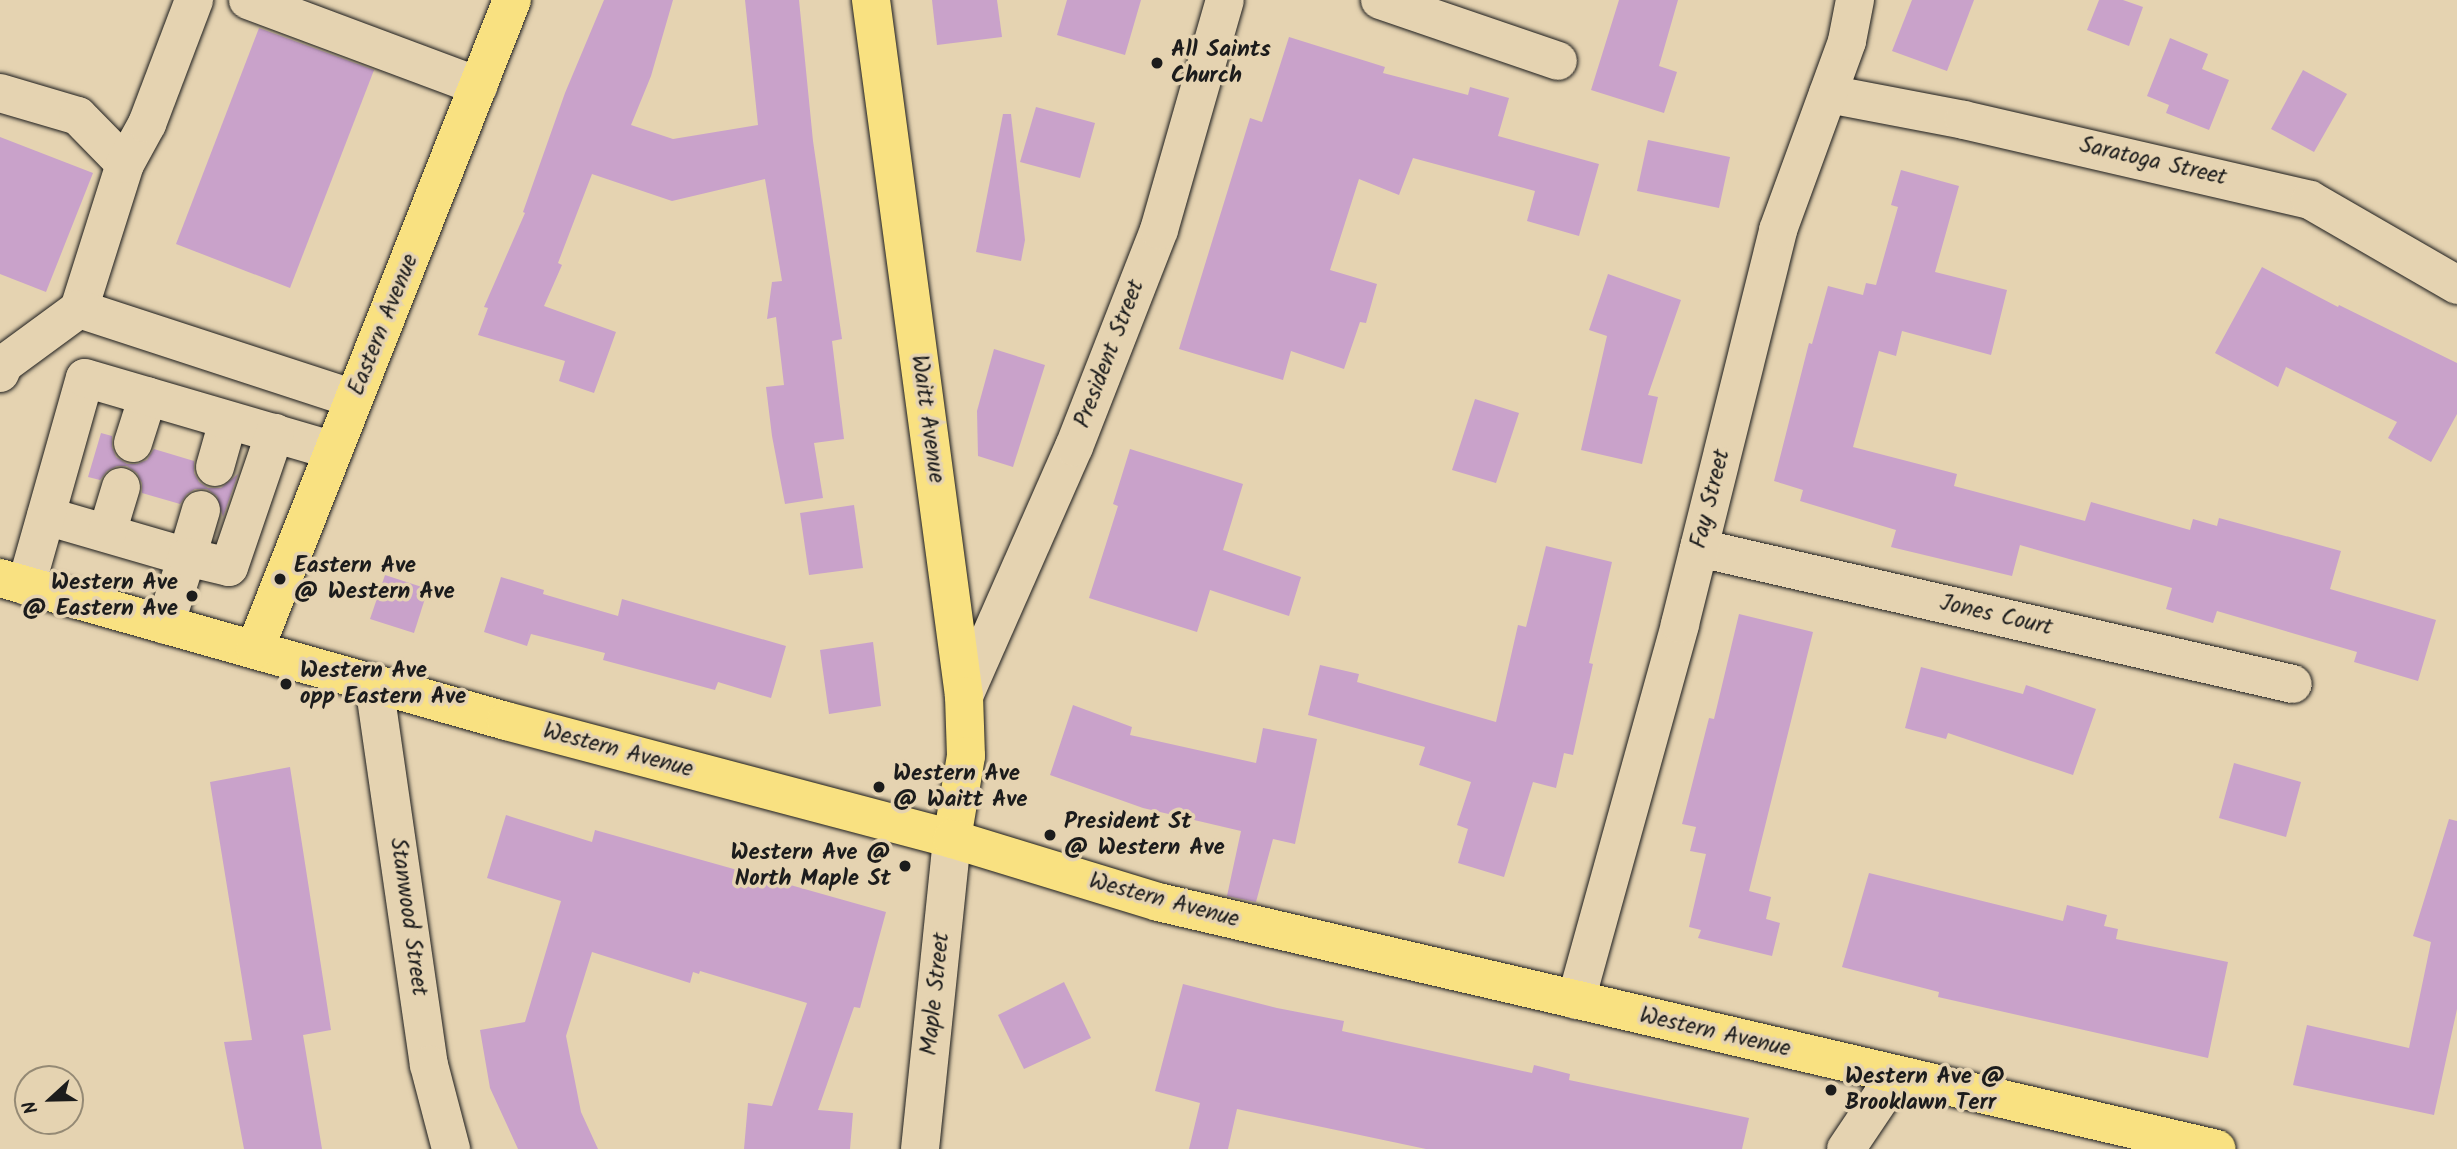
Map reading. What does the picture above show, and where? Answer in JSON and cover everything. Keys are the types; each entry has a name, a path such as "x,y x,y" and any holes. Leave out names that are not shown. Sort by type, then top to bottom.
{"main road":[{"name":"Eastern Avenue","path":"255,649 512,0"},
{"name":"Waitt Avenue","path":"871,0 964,696 966,756 953,839"},
{"name":"Western Avenue","path":"13,582 374,684 953,839 1158,902 2217,1149"}],"street":[{"path":"1,366 79,309 125,164 147,124 194,0"},
{"path":"248,0 478,86"},
{"name":"President Street","path":"964,696 1074,447 1159,230 1225,0"},
{"path":"1380,0 1558,61"},
{"name":"Fay Street","path":"1576,1000 1699,548 1778,230 1847,41 1855,0"},
{"path":"0,93 78,116 125,164"},
{"name":"Saratoga Street","path":"1828,94 1964,120 2310,200 2457,285"},
{"path":"79,309 354,399"},
{"path":"13,582 46,516 85,379 334,451"},
{"path":"133,443 148,396"},
{"path":"215,467 228,421"},
{"path":"46,516 229,567 275,433"},
{"path":"107,533 121,487"},
{"path":"165,625 201,510"},
{"name":"Jones Court","path":"1699,548 2293,684"},
{"name":"Stanwood Street","path":"374,684 429,1065 451,1149"},
{"name":"Maple Street","path":"920,1149 953,839"},
{"path":"1846,1149 1896,1075"}],"building":[{"path":"604,0 673,0 651,76 631,125 673,139 758,125 745,0 799,0 813,141 842,339 832,341 844,439 814,443 823,498 785,504 772,436 766,387 784,385 776,317 767,319 772,282 782,281 765,179 672,201 592,174 558,263 562,265 544,306 616,332 594,393 559,381 565,361 478,335 488,308 484,307 525,213 523,212 565,93"},
{"path":"932,0 997,0 1002,37 937,45"},
{"path":"1067,0 1141,0 1125,55 1057,35"},
{"path":"1619,0 1678,0 1659,66 1677,72 1664,113 1591,90"},
{"path":"1912,0 1974,0 1947,71 1892,51"},
{"path":"2099,0 2123,0 2143,7 2129,46 2087,30"},
{"path":"259,28 374,70 290,288 176,244"},
{"path":"1289,37 1385,67 1383,73 1468,95 1470,87 1509,98 1498,136 1599,164 1579,236 1527,221 1535,191 1413,158 1399,195 1359,179 1330,270 1377,284 1366,323 1360,322 1344,369 1291,351 1283,380 1179,349 1250,118 1262,122"},
{"path":"2170,38 2208,54 2202,69 2229,80 2209,130 2166,113 2169,105 2147,96"},
{"path":"2303,70 2347,94 2314,152 2271,129"},
{"path":"1036,107 1095,123 1080,178 1020,162"},
{"path":"1003,114 1011,114 1025,240 1021,261 976,252"},
{"path":"0,137 93,173 46,292 0,274"},
{"path":"1648,140 1730,157 1719,208 1637,191"},
{"path":"1901,170 1959,186 1935,272 2007,290 1991,355 1902,331 1896,356 1879,351 1853,447 1957,474 1954,486 2085,521 2091,502 2190,530 2193,519 2217,526 2219,518 2341,551 2330,589 2436,620 2418,681 2354,662 2357,652 2217,611 2213,623 2166,609 2172,588 2020,545 2012,576 1891,547 1896,530 1800,501 1803,490 1774,481 1809,343 1812,344 1828,286 1863,295 1866,283 1876,285 1898,207 1891,205"},
{"path":"2262,267 2338,307 2339,305 2457,363 2457,414 2431,462 2388,438 2397,422 2286,367 2278,387 2215,353"},
{"path":"1608,274 1681,300 1648,395 1658,397 1642,464 1581,450 1607,336 1589,330"},
{"path":"994,349 1045,365 1013,467 978,456 977,411"},
{"path":"1475,399 1519,413 1496,483 1452,470"},
{"path":"101,433 112,436 116,457 127,464 147,460 154,449 194,461 194,473 199,482 208,488 221,488 238,474 223,517 217,496 207,489 195,489 187,494 180,504 142,493 142,483 137,473 127,466 117,466 107,471 100,480 88,477"},
{"path":"1130,449 1243,484 1223,550 1301,577 1289,616 1210,590 1197,632 1089,598 1118,506 1113,504"},
{"path":"854,505 863,568 809,575 800,513"},
{"path":"1546,546 1612,562 1589,663 1593,664 1573,755 1564,753 1556,788 1533,782 1504,877 1458,863 1468,829 1457,825 1471,782 1419,765 1425,747 1308,715 1320,665 1359,674 1357,682 1496,722 1518,625 1526,627"},
{"path":"385,575 428,589 414,633 370,619"},
{"path":"501,577 544,590 543,594 618,616 622,599 786,646 771,698 718,682 715,690 603,660 605,653 531,634 527,646 484,632"},
{"path":"1739,614 1813,632 1749,891 1771,897 1766,919 1780,923 1772,956 1698,938 1701,930 1689,927 1706,854 1690,851 1696,827 1682,824 1709,718 1714,719"},
{"path":"873,642 881,706 829,714 820,650"},
{"path":"1921,667 2023,694 2026,685 2096,709 2073,775 1948,733 1946,739 1905,728"},
{"path":"1073,705 1132,727 1130,735 1256,763 1263,728 1317,739 1295,844 1273,839 1256,902 1227,896 1241,831 1143,808 1050,775"},
{"path":"2234,763 2301,782 2286,837 2219,818"},
{"path":"290,767 331,1030 303,1035 322,1149 244,1149 224,1042 252,1040 210,782"},
{"path":"506,815 592,842 595,830 886,912 860,1008 854,1007 818,1110 853,1113 850,1149 744,1149 748,1103 772,1106 807,1003 700,971 699,974 693,972 690,983 592,952 566,1036 581,1112 598,1149 518,1149 490,1088 480,1030 525,1022 561,901 487,878"},
{"path":"2449,819 2457,821 2457,1009 2434,1115 2293,1085 2307,1025 2409,1048 2431,942 2413,936"},
{"path":"1869,873 2063,921 2067,905 2107,915 2104,926 2118,929 2116,939 2228,962 2208,1058 1938,997 1939,992 1842,967"},
{"path":"1064,982 1091,1038 1024,1069 998,1015"},
{"path":"1183,984 1277,1008 1344,1021 1342,1031 1532,1073 1534,1065 1570,1074 1569,1080 1749,1118 1742,1149 1426,1149 1237,1109 1228,1149 1189,1149 1200,1103 1155,1091"}],"place":[{"name":"All Saints Church","path":"1157,63"},
{"name":"Eastern Ave @ Western Ave","path":"280,579"},
{"name":"Western Ave @ Eastern Ave","path":"192,596"},
{"name":"Western Ave opp Eastern Ave","path":"286,684"},
{"name":"Western Ave @ Waitt Ave","path":"879,787"},
{"name":"President St @ Western Ave","path":"1050,835"},
{"name":"Western Ave @ North Maple St","path":"905,866"},
{"name":"Western Ave @ Brooklawn Terr","path":"1831,1090"}]}
